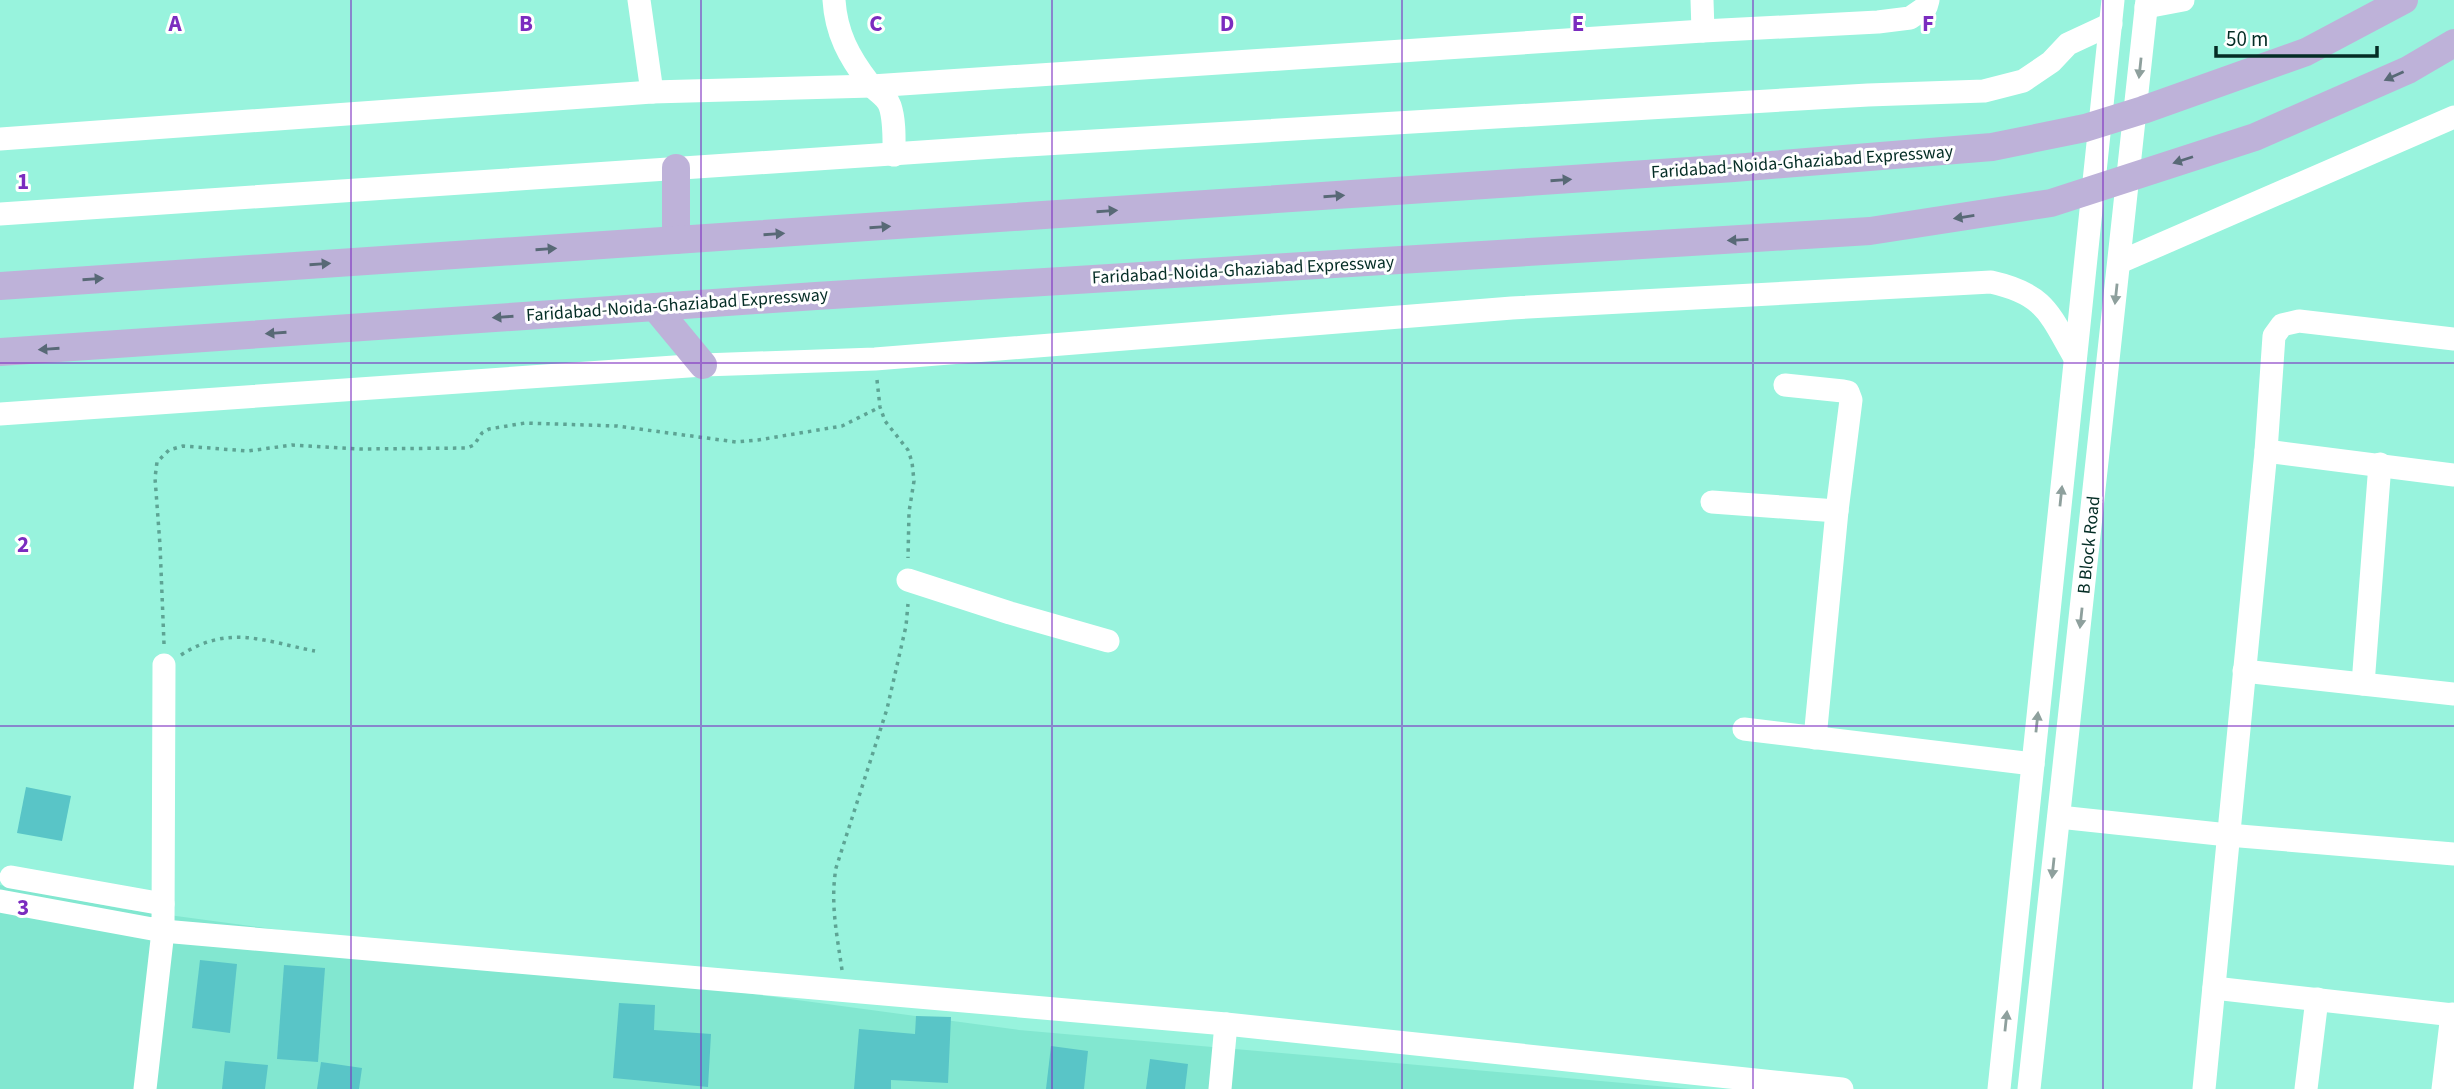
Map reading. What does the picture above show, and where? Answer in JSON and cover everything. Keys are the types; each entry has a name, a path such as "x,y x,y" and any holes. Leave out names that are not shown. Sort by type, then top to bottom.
{"main road":[{"name":"Faridabad-Noida-Ghaziabad Expressway","path":"0,286 1720,169 1993,147 2085,128 2306,52 2404,0"},
{"name":"Faridabad-Noida-Ghaziabad Expressway","path":"0,352 816,296 1870,232 2051,203 2255,137 2408,70 2454,43"},
{"path":"676,169 676,240"},
{"path":"655,307 703,365"}],"street":[{"path":"639,0 652,92"},
{"path":"834,0 836,25 846,50 872,86 884,94 891,107 894,155"},
{"path":"1702,0 1703,31"},
{"path":"0,139 652,92 872,86 1703,31 1878,22 1910,18 1926,7 1928,0"},
{"name":"B Block Road","path":"1999,1089 2113,0"},
{"path":"2147,3 2183,0"},
{"name":"B Block Road","path":"2029,1089 2147,3"},
{"path":"0,214 1868,95 1984,92 2022,81 2051,62 2068,44 2110,23"},
{"path":"2120,262 2454,117"},
{"path":"0,414 703,365 875,359 1512,308 1991,282 2017,288 2045,306 2076,358"},
{"path":"2204,1089 2266,451 2274,336 2281,325 2299,321 2454,339"},
{"path":"1785,385 1843,391 1850,396 1815,738"},
{"path":"2266,451 2454,475"},
{"path":"2363,684 2380,464"},
{"path":"1712,502 1837,511"},
{"path":"908,579 1010,613 1108,641"},
{"path":"145,1089 163,931 164,665"},
{"path":"2244,670 2454,694"},
{"path":"1744,729 2033,764"},
{"path":"2059,817 2228,835 2454,854"},
{"path":"10,877 163,904"},
{"path":"0,901 163,931 846,993 1226,1024 1842,1089"},
{"path":"2214,988 2453,1015 2443,1089"},
{"path":"2306,1089 2317,999"},
{"path":"1220,1089 1226,1024"}],"path":[{"path":"846,993 832,907 833,887 836,868 887,709 906,626 907,536 914,481 908,450 885,421 880,407 875,359"},
{"path":"164,665 155,478 157,462 169,450 183,446 248,451 292,445 360,449 467,448 474,445 482,433 489,429 525,423 617,426 736,442 842,426 880,407"},
{"path":"164,665 199,643 232,636 314,651"}],"shaded area":[{"path":"0,885 124,909 1019,1030 1691,1089 0,1089"}],"building":[{"path":"26,787 71,796 62,841 17,833"},
{"path":"200,960 237,964 230,1033 192,1028"},
{"path":"284,965 325,968 318,1062 277,1059"},
{"path":"619,1003 655,1005 654,1030 711,1034 708,1087 613,1078"},
{"path":"916,1016 951,1017 948,1083 891,1080 891,1089 854,1089 859,1029 915,1034"},
{"path":"1051,1046 1088,1051 1084,1089 1046,1089"},
{"path":"1150,1059 1188,1064 1185,1089 1146,1089"},
{"path":"225,1061 268,1065 265,1089 222,1089"},
{"path":"321,1062 362,1068 359,1089 317,1089"}]}
